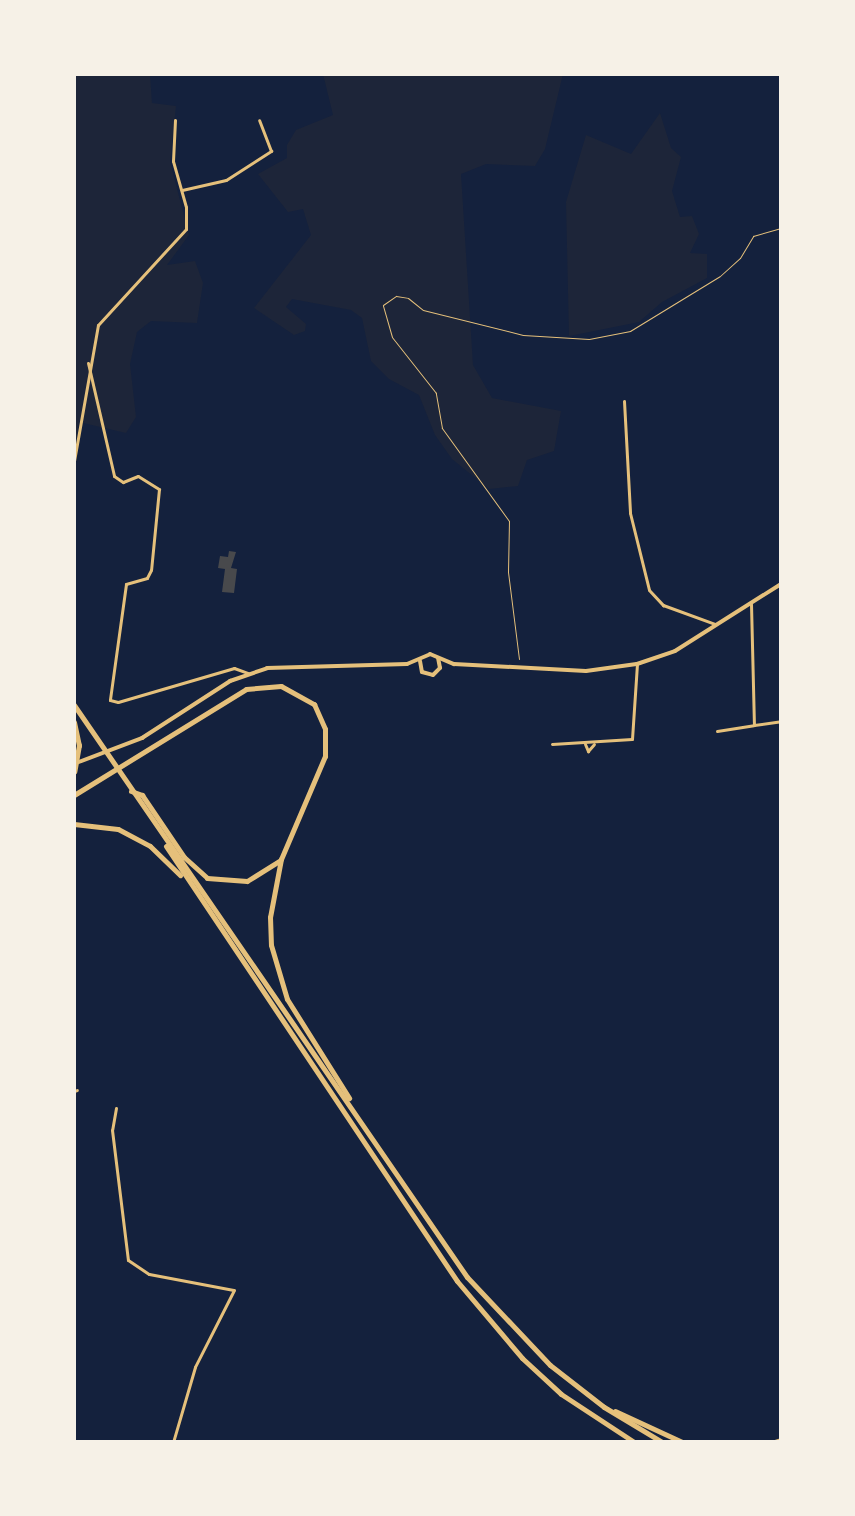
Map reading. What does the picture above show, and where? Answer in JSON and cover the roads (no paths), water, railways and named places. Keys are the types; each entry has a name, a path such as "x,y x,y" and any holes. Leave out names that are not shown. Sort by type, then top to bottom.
{"highway":[{"path":"74,795 239,692 273,685 303,695 320,714 327,745 281,859 270,917 276,970 287,999 354,1110"},
{"path":"74,705 160,834 246,948 483,1295 530,1347 604,1407 662,1442"},
{"path":"74,722 79,745 74,772"},
{"path":"130,790 142,795 184,857 207,878 247,881 281,859"},
{"path":"74,824 118,829 150,846 189,885"},
{"path":"160,834 189,885 457,1281 541,1376 634,1442"},
{"path":"604,1407 682,1442"},
{"path":"775,1442 781,1440"}],"street":[{"path":"74,461 88,363 98,325 186,229 182,190 173,161 175,120"},
{"path":"182,190 226,180 271,151 259,120"},
{"path":"88,363 114,476 123,482 138,476 159,489 151,570 147,578 126,584 110,700 118,702 234,668 248,674"},
{"path":"624,401 630,513 649,590 663,605 718,625"},
{"path":"74,764 116,750 248,674 291,666 407,664 420,661 428,654 454,664 519,664 586,671 637,664 675,651 781,584"},
{"path":"751,603 754,725"},
{"path":"438,658 439,671"},
{"path":"420,661 421,671"},
{"path":"407,664 430,676 454,664"},
{"path":"552,744 594,744 632,739 637,664"},
{"path":"717,731 781,721"},
{"path":"116,1108 112,1130 128,1260 149,1274 234,1290 195,1367 173,1442"}]}
